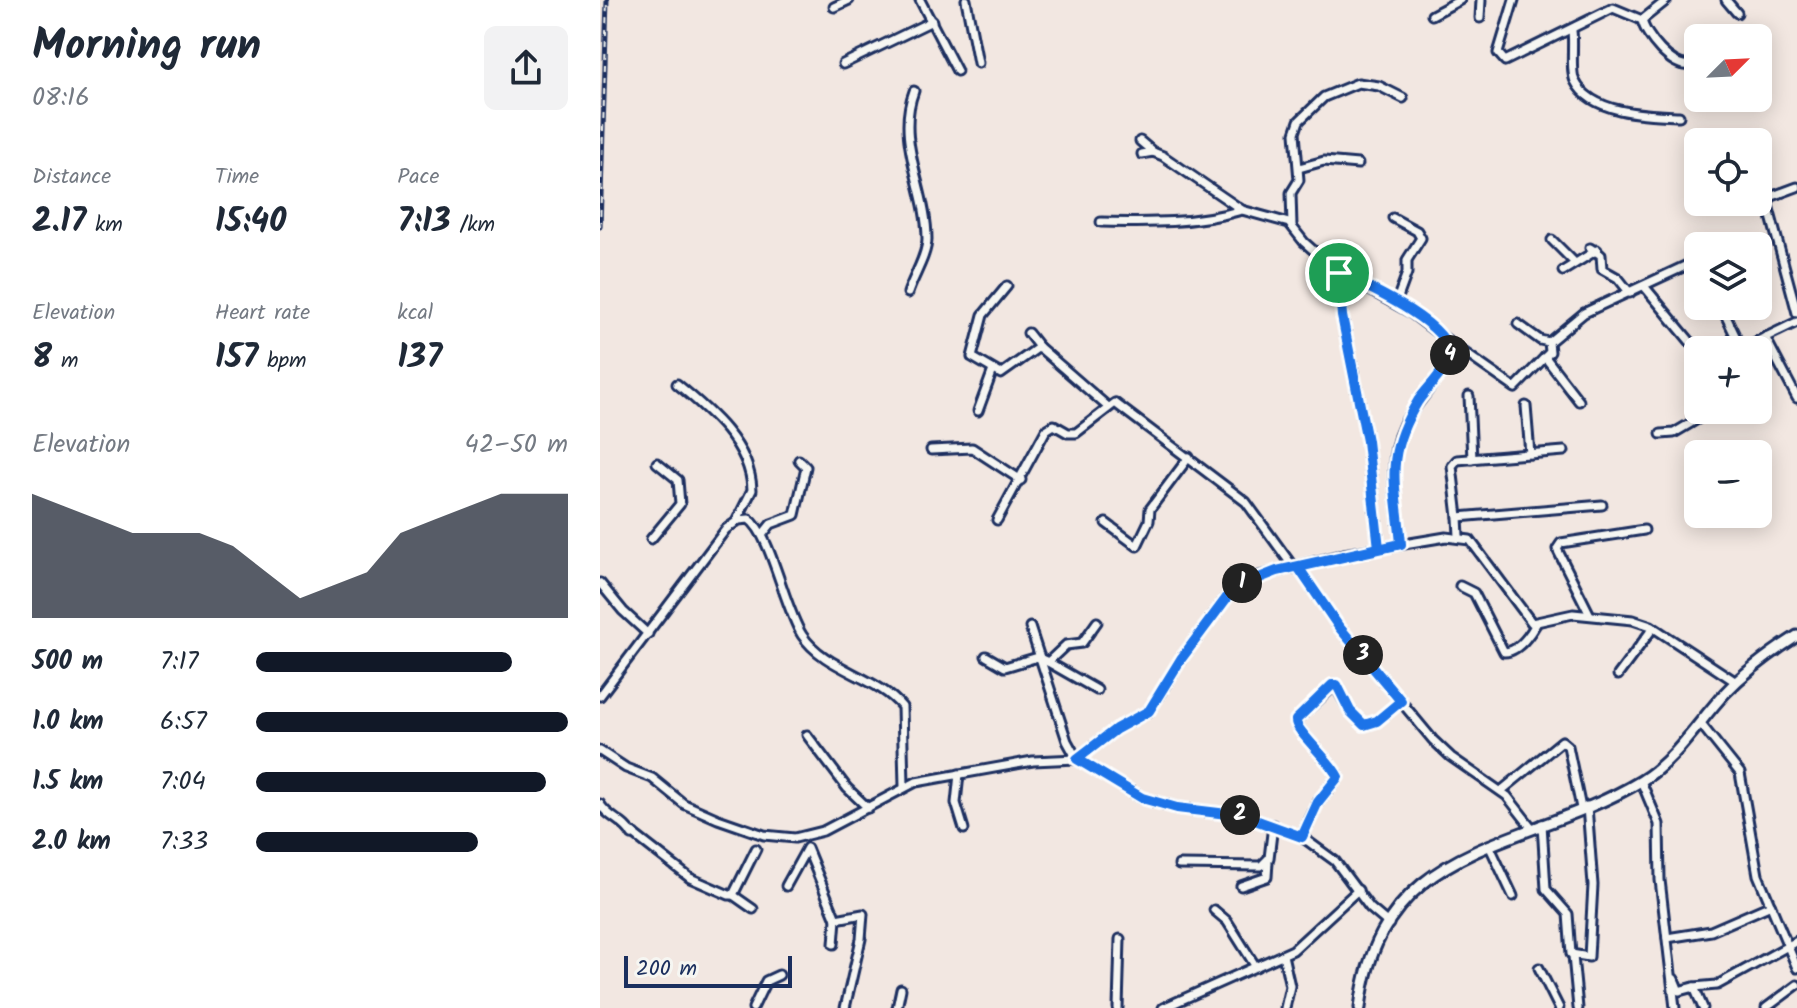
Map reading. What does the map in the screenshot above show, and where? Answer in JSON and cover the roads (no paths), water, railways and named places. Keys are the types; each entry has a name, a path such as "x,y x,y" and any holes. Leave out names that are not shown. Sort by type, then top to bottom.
{"street":[{"path":"834,7 849,0"},
{"path":"920,0 957,71"},
{"path":"966,0 978,63"},
{"path":"1432,15 1460,0"},
{"path":"1480,18 1481,0"},
{"path":"1514,0 1498,53 1502,60 1572,31 1613,8 1642,20 1647,35 1679,64 1684,64"},
{"path":"1642,20 1667,0"},
{"path":"1726,0 1737,13"},
{"path":"843,64 932,21"},
{"path":"1572,31 1573,73 1579,86 1603,105 1616,109 1634,114 1679,116"},
{"path":"1403,98 1379,86 1358,83 1324,97 1295,129 1299,168 1297,187 1291,193 1292,226 1304,242 1339,273 1396,303 1515,388 1550,352 1549,342"},
{"path":"908,293 927,240 917,168 906,128 914,91"},
{"path":"1140,141 1242,210 1292,226"},
{"path":"1142,154 1153,152"},
{"path":"1299,168 1307,162 1358,164"},
{"path":"1797,187 1770,197 1768,205 1797,313"},
{"path":"1101,222 1148,225 1216,218 1242,210"},
{"path":"1393,218 1417,231 1421,238 1407,260 1407,273 1396,303"},
{"path":"1552,240 1575,263"},
{"path":"1563,271 1593,249 1602,269 1618,278 1630,293"},
{"path":"1549,342 1575,319 1684,265"},
{"path":"1339,273 1342,316 1367,441 1379,548"},
{"path":"1007,286 983,315 972,357 1001,374 1039,347"},
{"path":"1644,286 1686,336"},
{"path":"1767,336 1797,322"},
{"path":"1518,324 1540,340 1549,342"},
{"path":"1028,333 1039,347 1108,407"},
{"path":"1401,544 1393,456 1403,425 1448,362 1447,340"},
{"path":"1772,350 1797,398"},
{"path":"1545,357 1579,401"},
{"path":"978,411 993,370"},
{"path":"600,696 708,550 736,521 752,490 742,455 732,438 677,384"},
{"path":"1469,396 1472,459"},
{"path":"997,520 1050,426 1076,433 1108,407 1117,404 1250,506 1339,627 1441,749 1501,791 1537,826 1546,889 1550,898 1568,914 1578,1008"},
{"path":"1526,406 1530,454"},
{"path":"1661,434 1674,433 1689,424"},
{"path":"931,450 972,448 1021,480"},
{"path":"1459,536 1452,466 1457,460 1564,451"},
{"path":"1106,523 1137,546 1149,521 1150,509 1189,457"},
{"path":"763,534 771,524 795,515 806,467 799,460"},
{"path":"651,539 680,504 678,480 657,463"},
{"path":"1458,517 1602,505"},
{"path":"736,521 749,519 763,534 784,597 807,642 902,707 904,786"},
{"path":"1590,615 1557,549 1561,543 1644,530"},
{"path":"600,751 626,768 652,778 684,804 726,822 764,835 811,835 868,808 904,786 1033,761 1077,759 1116,729 1149,711 1181,659 1234,588 1252,578 1379,548 1459,536 1476,546 1518,608 1536,624"},
{"path":"600,583 623,611 648,634"},
{"path":"1460,586 1474,593 1504,652 1511,651 1527,638 1536,624 1564,615 1615,616 1653,628 1736,682"},
{"path":"1048,662 1066,645 1082,643 1097,622"},
{"path":"1030,627 1067,741 1077,759 1142,798 1177,808 1244,816 1302,837 1335,861 1374,912 1389,924"},
{"path":"1618,675 1653,628"},
{"path":"1360,1008 1371,961 1389,924 1399,906 1429,878 1447,865 1489,845 1641,781 1676,752 1736,682 1797,636"},
{"path":"986,656 1005,667 1038,656 1097,690"},
{"path":"1302,837 1318,802 1338,777 1330,761 1297,729 1296,720 1332,685 1337,685 1350,711 1364,725 1377,721 1401,701"},
{"path":"1700,723 1740,773 1753,854 1797,968"},
{"path":"807,735 847,788 868,808"},
{"path":"1501,791 1562,741 1568,746 1584,807 1593,885 1591,955 1573,956"},
{"path":"959,774 956,803 964,829"},
{"path":"1641,781 1659,824 1660,880 1675,1008"},
{"path":"600,804 608,816 632,836 690,878 733,895 753,909"},
{"path":"1241,886 1267,877 1273,825"},
{"path":"786,886 811,835"},
{"path":"1489,845 1513,896"},
{"path":"807,848 836,919 834,944"},
{"path":"733,895 756,849"},
{"path":"1179,865 1256,867 1268,862"},
{"path":"1163,1008 1298,947 1358,890"},
{"path":"1667,938 1711,931 1771,905"},
{"path":"1214,910 1227,921 1256,967"},
{"path":"836,919 863,914 859,952 845,1008"},
{"path":"1118,1008 1120,939"},
{"path":"1670,966 1679,991 1717,985 1797,941"},
{"path":"1283,955 1290,986 1285,1008"},
{"path":"1539,968 1559,1008"},
{"path":"753,1008 766,981 779,975"},
{"path":"1766,1008 1797,985"},
{"path":"1694,987 1703,1008"},
{"path":"897,1008 901,989"}],"railway":[{"path":"600,227 607,0"}]}
